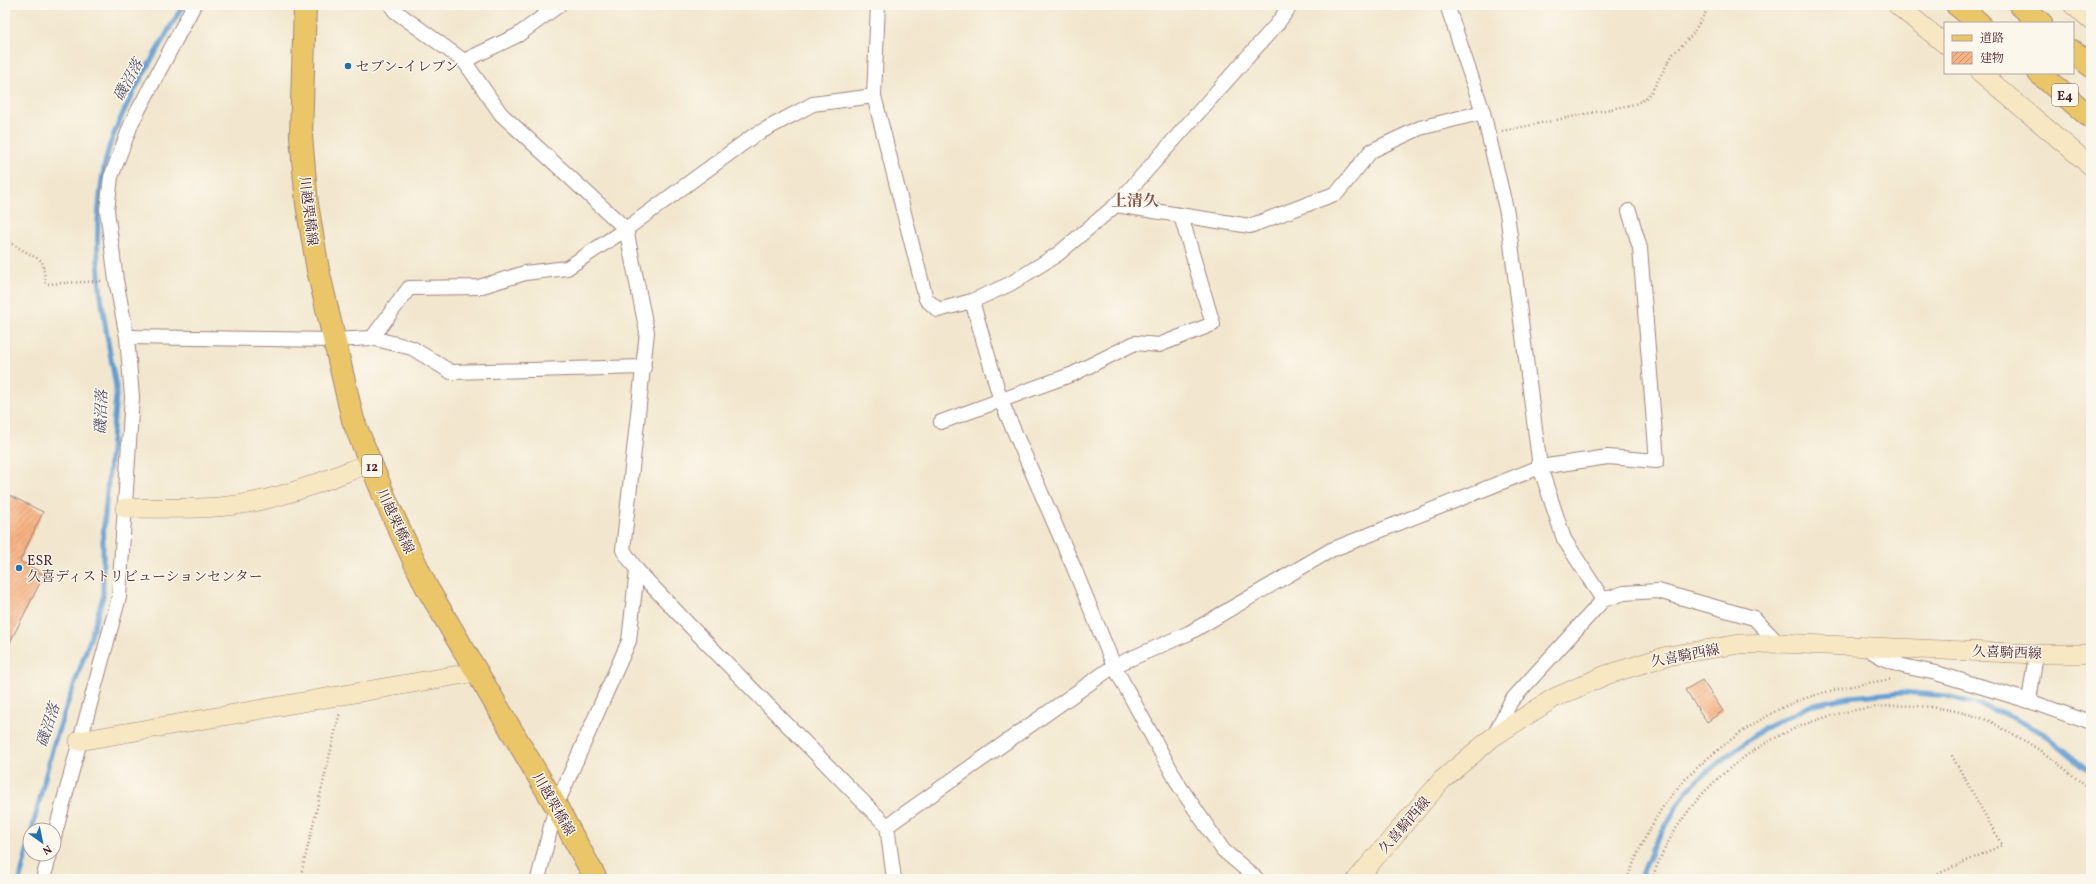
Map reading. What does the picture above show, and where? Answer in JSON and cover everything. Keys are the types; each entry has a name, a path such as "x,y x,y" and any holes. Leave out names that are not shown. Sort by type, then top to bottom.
{"main road":[{"name":"川越栗橋線","path":"305,5 301,136 307,204 313,241 334,340 353,420 386,503 426,586 556,806 596,879"},
{"path":"1957,5 1978,22"},
{"path":"2020,5 2040,22"},
{"path":"2074,52 2091,66"},
{"name":"E4","path":"2040,74 2091,118"}],"street":[{"path":"58,822 119,597 132,397 127,337 116,280 106,210 112,177 132,122 194,5"},
{"path":"391,5 464,61 501,114 626,229 647,332 623,550 637,570 888,826 894,879"},
{"path":"464,61 518,35 559,5"},
{"path":"878,5 874,96 926,299 938,310 972,301 1010,284 1058,254 1116,205 1277,24 1291,5"},
{"path":"1447,5 1483,112 1507,213 1540,467 1564,539 1603,600"},
{"path":"1897,5 1944,43"},
{"path":"2074,5 2091,20"},
{"path":"1982,74 2091,166"},
{"path":"372,338 409,288 479,286 525,273 567,268 626,229 753,136 785,118 813,104 874,96"},
{"path":"1116,205 1250,226 1337,193 1371,151 1420,128 1483,112"},
{"path":"888,826 1114,666 1189,633 1331,550 1540,467 1608,457 1657,461 1640,248 1629,211"},
{"path":"941,422 1073,374 1136,343 1159,345 1213,324 1181,216"},
{"path":"972,301 1000,401 1074,568 1114,666 1180,787 1223,850 1257,879"},
{"path":"127,337 334,340 372,338 412,348 451,372 644,366"},
{"path":"125,508 197,508 257,502 314,484 370,463"},
{"path":"538,879 556,806 630,641 637,570"},
{"path":"1493,736 1511,701 1603,600 1624,593 1658,591 1754,618 1778,642"},
{"name":"久喜騎西線","path":"1357,879 1442,780 1493,736 1554,698 1606,675 1667,656 1740,644 1778,642 2036,654 2091,654"},
{"path":"1864,647 1885,659 1902,666 1936,673 2029,701 2091,723"},
{"path":"2029,701 2036,654"},
{"path":"79,741 476,672"},
{"path":"43,879 48,862"}],"path":[{"path":"1488,134 1627,106 1645,99 1652,91 1672,54 1692,35 1710,5"},
{"path":"5,240 42,261 46,284 102,281"},
{"path":"1627,879 1641,845 1668,800 1695,769 1740,734 1794,702 1852,686 1897,678"},
{"path":"300,879 344,696"},
{"path":"1652,879 1659,858 1672,834 1688,811 1724,772 1784,733 1813,721 1854,709 1882,706 1911,706 1951,711 1984,719 2026,741 2060,763 2091,791"},
{"path":"1927,879 2002,845 1951,754"}],"building":[{"name":"ESR 久喜ディストリビューションセンター","path":"5,493 43,512 20,561 44,575 5,652"},
{"path":"1702,680 1723,711 1707,722 1685,690"}],"waterway":[{"name":"磯沼落","path":"34,822 53,746 103,597 103,536 116,396 116,387 100,291 98,268 98,220 104,169 110,144 125,108 183,5"},
{"path":"1640,879 1655,843 1686,792 1704,774 1763,729 1814,704 1849,697 1903,692 1947,696 1988,707 2016,719 2046,735 2091,772"},
{"name":"磯沼落","path":"20,879 24,862"}],"place":[{"name":"セブン-イレブン","path":"348,66"},
{"name":"ESR 久喜ディストリビューションセンター","path":"19,568"}],"district":[{"name":"上清久","path":"1135,200"}]}
